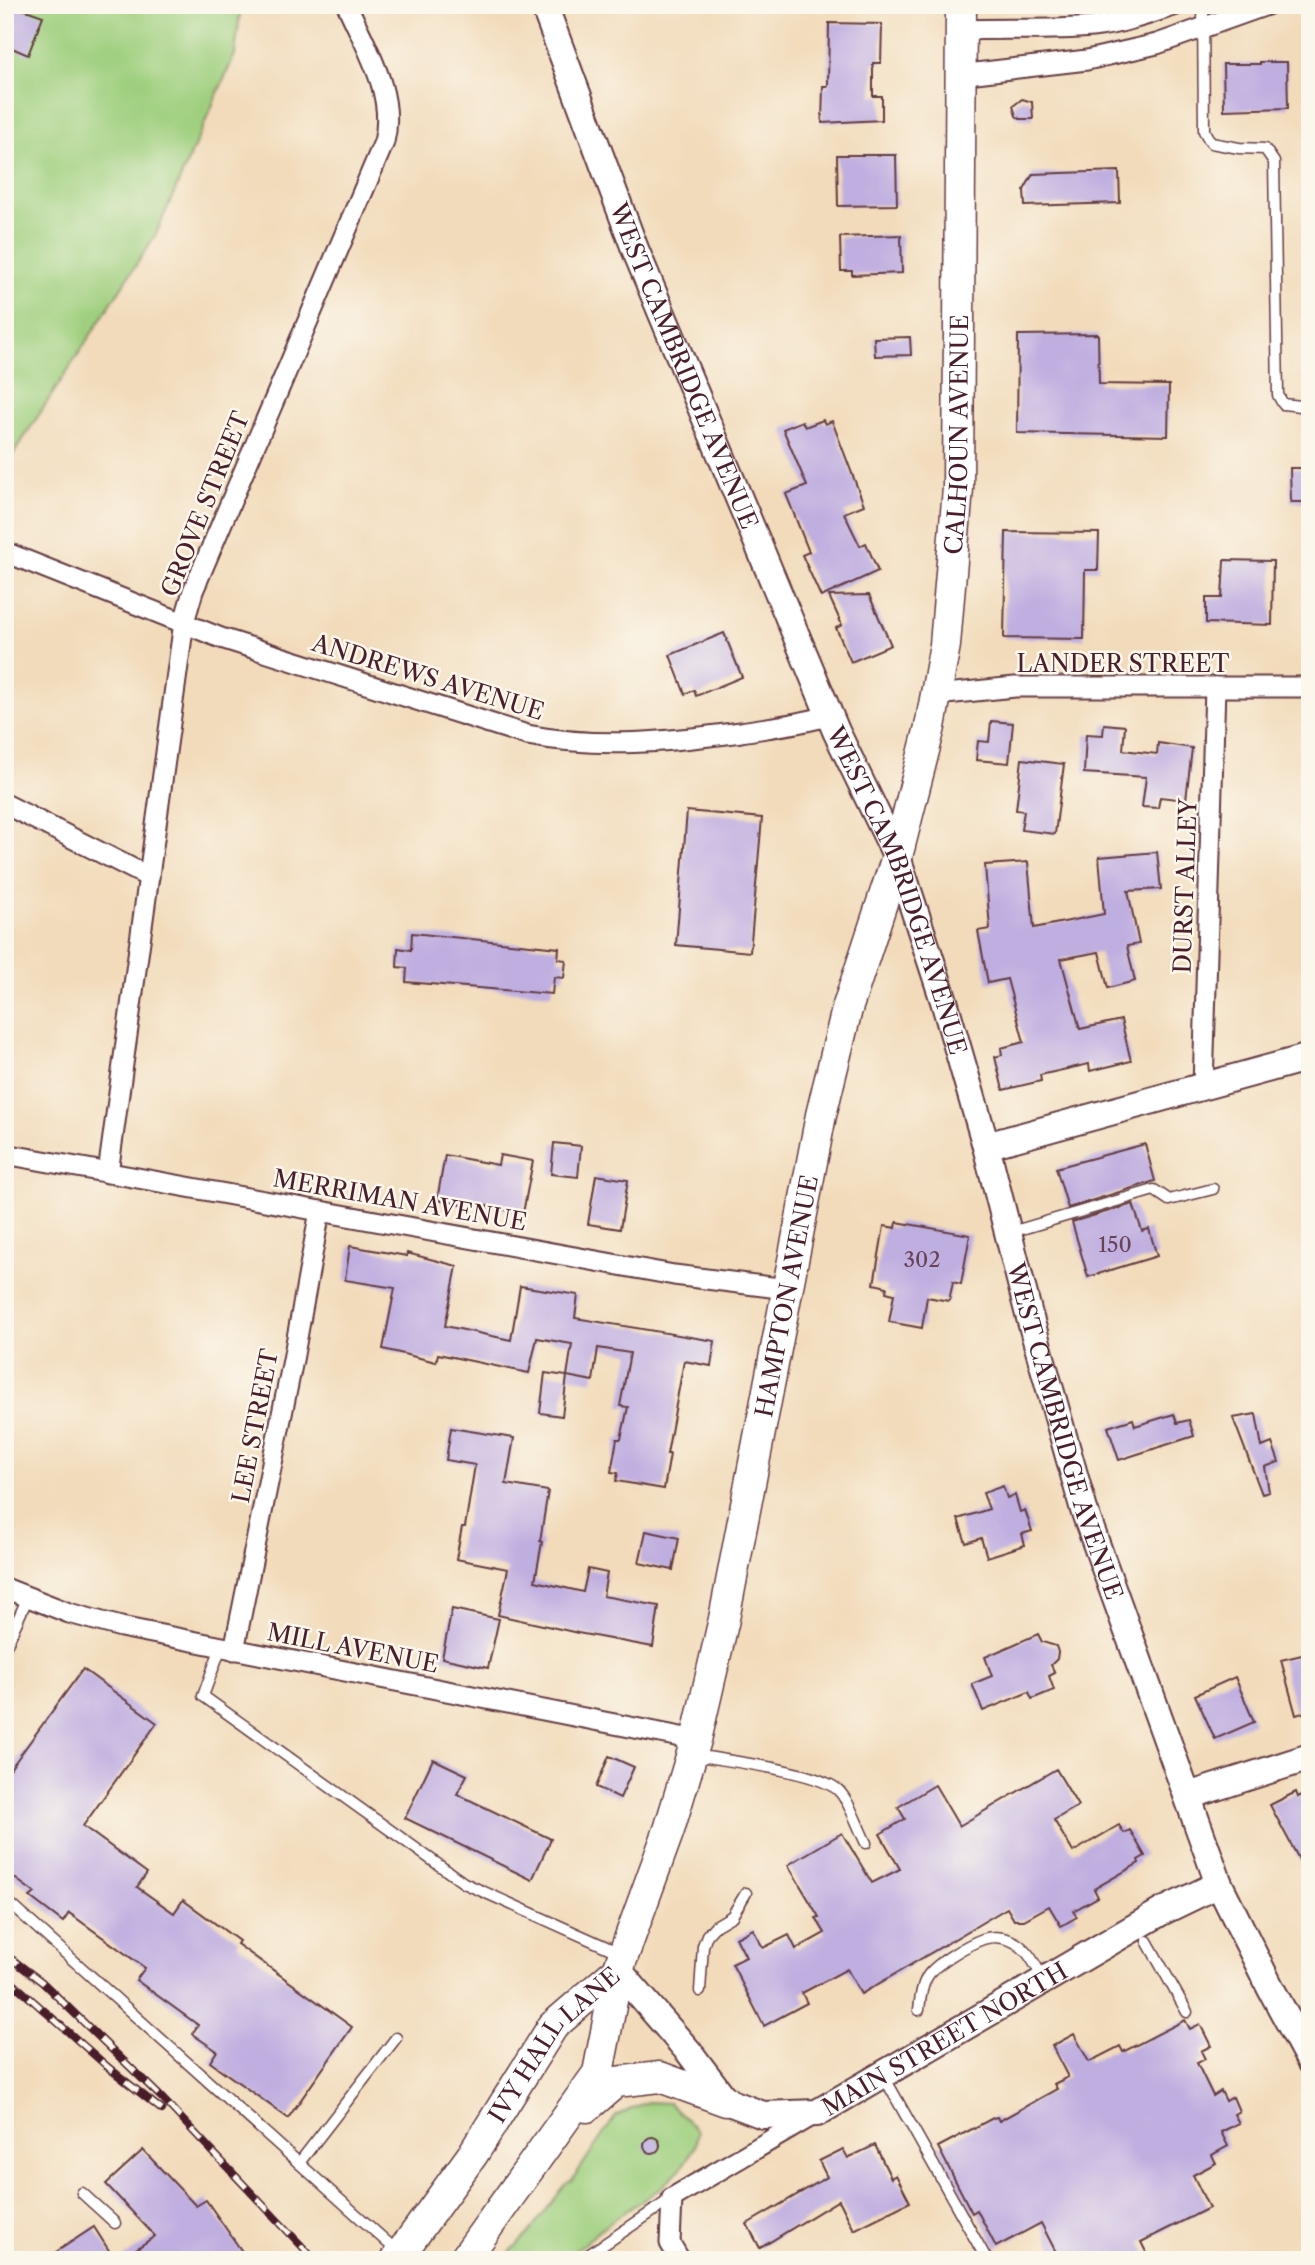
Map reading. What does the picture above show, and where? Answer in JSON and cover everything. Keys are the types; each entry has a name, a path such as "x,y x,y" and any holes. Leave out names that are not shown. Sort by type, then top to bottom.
{"main road":[{"name":"WEST CAMBRIDGE AVENUE","path":"544,5 635,249 831,715 897,857 944,1001 986,1146 1007,1233 1084,1510 1219,1884 1310,2061"},
{"name":"CALHOUN AVENUE","path":"897,857 936,695 950,599 958,488 962,17"},
{"name":"HAMPTON AVENUE","path":"621,1962 669,1830 694,1747 724,1619 821,1115 847,1009 897,857"},
{"path":"986,1146 1310,1058"},
{"path":"1188,1796 1310,1757"},
{"name":"MAIN STREET NORTH","path":"817,2113 1161,1912 1219,1884"},
{"path":"621,1962 726,2101"},
{"name":"IVY HALL LANE","path":"464,2260 598,2073 621,1962"},
{"name":"IVY HALL LANE","path":"398,2257 473,2154 553,2026 621,1962"},
{"path":"551,2137 616,2082 660,2077 763,2115 817,2113"}],"street":[{"name":"GROVE STREET","path":"108,1173 184,622 193,591 384,142 388,111 384,90 347,5"},
{"path":"962,17 1019,31 1120,22 1176,5"},
{"path":"960,75 1087,60 1157,44 1267,5"},
{"name":"ANDREWS AVENUE","path":"10,554 221,638 500,728 559,741 609,745 670,742 805,723 831,715"},
{"name":"LANDER STREET","path":"936,695 1015,687 1310,687"},
{"name":"DURST ALLEY","path":"1203,1087 1216,687"},
{"path":"5,804 149,877"},
{"name":"MERRIMAN AVENUE","path":"5,1154 674,1275 787,1289"},
{"name":"LEE STREET","path":"228,1649 293,1360 320,1211"},
{"name":"MILL AVENUE","path":"5,1588 69,1613 121,1627 694,1747"},
{"name":"MAIN STREET NORTH","path":"672,2198 817,2113"},
{"path":"672,2198 670,2243 680,2260"}],"lane":[{"path":"1203,5 1204,131 1211,143 1265,149 1275,162 1278,395 1283,404 1310,407"},
{"path":"1007,1233 1154,1190 1169,1200 1213,1189"},
{"path":"5,1648 28,1597"},
{"path":"228,1649 203,1696 464,1883 621,1962"},
{"path":"694,1747 803,1774 830,1784 840,1792 866,1843"},
{"path":"700,1990 703,1946 707,1935 715,1926 732,1916 746,1894"},
{"path":"5,1899 398,2257"},
{"path":"919,2010 926,1978 934,1967 983,1939 995,1937 1022,1947 1044,1980"},
{"path":"1147,1941 1187,2012"},
{"path":"299,2164 396,2038"},
{"path":"883,2075 987,2260"},
{"path":"82,2193 115,2223"},
{"path":"582,2260 672,2198"}],"green space":[{"path":"5,5 241,5 235,54 156,234 5,467"},
{"path":"647,2102 669,2103 698,2131 695,2147 681,2168 660,2189 615,2218 564,2260 502,2260 528,2234 566,2184 572,2180 616,2116"}],"building":[{"path":"12,5 43,16 28,55 5,45 5,24"},
{"path":"829,23 882,24 881,63 873,63 873,96 882,96 882,120 822,123 823,86 828,86"},
{"path":"1287,62 1288,108 1224,110 1223,64"},
{"path":"1022,99 1032,102 1033,119 1020,119 1016,116 1013,106"},
{"path":"837,155 896,155 897,205 838,206"},
{"path":"1119,171 1120,203 1025,206 1024,190 1033,174"},
{"path":"901,235 902,273 852,275 852,271 841,271 840,237"},
{"path":"1098,334 1099,384 1169,385 1168,436 1017,433 1018,335"},
{"path":"910,337 911,355 875,356 874,338"},
{"path":"823,420 825,424 832,421 864,505 844,513 860,546 866,543 878,571 821,597 802,555 809,552 786,494 807,486 783,429 802,421 805,427"},
{"path":"1290,468 1310,468 1310,502 1291,502"},
{"path":"1006,532 1099,533 1098,570 1085,570 1084,639 1004,638"},
{"path":"1224,560 1273,561 1272,625 1206,623 1206,598 1222,598"},
{"path":"869,595 891,645 851,662 836,628 842,625 829,596"},
{"path":"724,633 742,677 696,696 694,690 685,694 670,655"},
{"path":"991,721 1013,723 1009,763 976,760 978,741 989,742"},
{"path":"1104,724 1125,726 1123,750 1157,754 1158,743 1192,748 1186,800 1160,797 1158,808 1142,807 1146,777 1084,773 1086,734 1103,735"},
{"path":"1022,759 1064,764 1055,834 1021,830 1024,811 1016,810"},
{"path":"687,811 762,818 750,952 676,945"},
{"path":"1157,852 1161,889 1128,891 1139,944 1127,946 1135,981 1108,988 1099,952 1061,959 1080,1029 1121,1020 1131,1061 1090,1071 1089,1064 1040,1075 1041,1081 1003,1090 995,1057 1002,1055 1001,1048 1024,1042 1007,979 988,983 978,931 990,929 985,865 1028,862 1034,928 1104,914 1099,857"},
{"path":"412,933 559,948 558,959 566,960 564,978 554,977 552,994 406,982 407,968 397,967 398,948 411,950"},
{"path":"554,1143 581,1146 578,1177 551,1174"},
{"path":"1145,1144 1155,1181 1068,1208 1056,1168"},
{"path":"445,1155 498,1165 500,1155 533,1161 523,1213 467,1202 467,1206 437,1200"},
{"path":"596,1175 628,1180 620,1229 588,1224"},
{"path":"1133,1204 1142,1231 1149,1229 1157,1256 1088,1277 1072,1222"},
{"path":"897,1222 970,1235 961,1284 953,1282 949,1301 927,1297 922,1328 889,1322 894,1294 886,1292 887,1287 874,1284 884,1226 896,1228"},
{"path":"350,1246 407,1256 407,1253 457,1266 445,1326 511,1340 520,1286 578,1295 575,1318 715,1341 711,1366 684,1361 667,1454 670,1454 664,1489 616,1481 618,1473 611,1472 617,1439 621,1439 628,1407 620,1406 630,1353 598,1348 593,1381 567,1376 572,1344 537,1338 529,1373 438,1354 436,1362 383,1349 395,1288 345,1280"},
{"path":"545,1373 567,1376 562,1416 540,1413"},
{"path":"1174,1414 1177,1423 1189,1420 1194,1436 1119,1460 1108,1427 1133,1419 1135,1426"},
{"path":"1256,1414 1262,1447 1272,1443 1279,1462 1265,1467 1269,1492 1262,1494 1233,1418"},
{"path":"451,1428 514,1438 506,1484 548,1491 535,1581 583,1592 588,1569 607,1573 603,1596 659,1606 653,1647 498,1615 508,1569 456,1559 462,1527 465,1527 475,1465 446,1460"},
{"path":"1003,1486 1007,1498 1015,1495 1020,1512 1025,1510 1032,1531 1022,1534 1025,1545 987,1557 981,1538 966,1543 958,1519 989,1509 983,1493"},
{"path":"646,1531 679,1538 673,1570 639,1563"},
{"path":"452,1609 499,1619 488,1668 442,1658"},
{"path":"1038,1634 1042,1642 1056,1646 1058,1652 1057,1659 1051,1665 1055,1673 1049,1676 1054,1690 1032,1699 1029,1692 983,1711 972,1684 992,1676 985,1657"},
{"path":"1310,1653 1310,1711 1296,1715 1281,1660"},
{"path":"83,1669 157,1723 83,1826 147,1873 137,1887 174,1913 183,1900 239,1941 237,1944 352,2027 288,2118 210,2062 217,2051 192,2034 198,2025 136,1980 145,1968 69,1913 63,1922 30,1897 35,1893 5,1871 5,1847 12,1837 5,1832 5,1776"},
{"path":"1235,1677 1254,1722 1215,1739 1195,1695"},
{"path":"609,1756 634,1767 620,1798 596,1787"},
{"path":"433,1759 467,1775 457,1794 551,1839 532,1880 405,1818"},
{"path":"1056,1769 1078,1806 1054,1820 1073,1852 1119,1825 1124,1833 1130,1830 1145,1856 1138,1860 1139,1863 1094,1889 1098,1897 1073,1911 1077,1917 1061,1926 1049,1906 1024,1920 1014,1920 1007,1908 861,1994 847,1969 802,1993 807,2003 764,2026 732,1964 746,1957 736,1938 753,1929 763,1948 789,1935 796,1949 825,1933 816,1918 819,1917 788,1865 842,1833 872,1883 900,1869 880,1834 905,1819 898,1807 935,1785 959,1826"},
{"path":"1310,1791 1310,1880 1270,1805 1296,1792 1298,1797"},
{"path":"1185,2020 1190,2029 1200,2024 1211,2046 1201,2051 1205,2059 1197,2063 1213,2096 1221,2091 1226,2101 1233,2097 1239,2111 1234,2114 1239,2123 1221,2132 1228,2146 1212,2155 1216,2163 1193,2175 1209,2208 1141,2242 1150,2260 1060,2260 1041,2223 996,2247 977,2210 972,2213 938,2147 993,2118 997,2117 999,2121 1057,2089 1054,2084 1068,2077 1052,2046 1074,2034 1089,2062 1120,2046 1123,2052"},
{"path":"652,2137 658,2139 658,2151 652,2153 646,2151 644,2145 646,2139"},
{"path":"875,2145 891,2178 896,2175 910,2202 854,2230 839,2200 760,2248 747,2224 827,2177 819,2161 843,2149 848,2158"},
{"path":"143,2150 196,2206 206,2200 248,2260 120,2260 155,2236 106,2184"},
{"path":"94,2227 115,2260 44,2260"}],"railway":[{"path":"5,1954 42,1982 160,2096 314,2259"},
{"path":"5,1976 109,2068 162,2110"}]}
